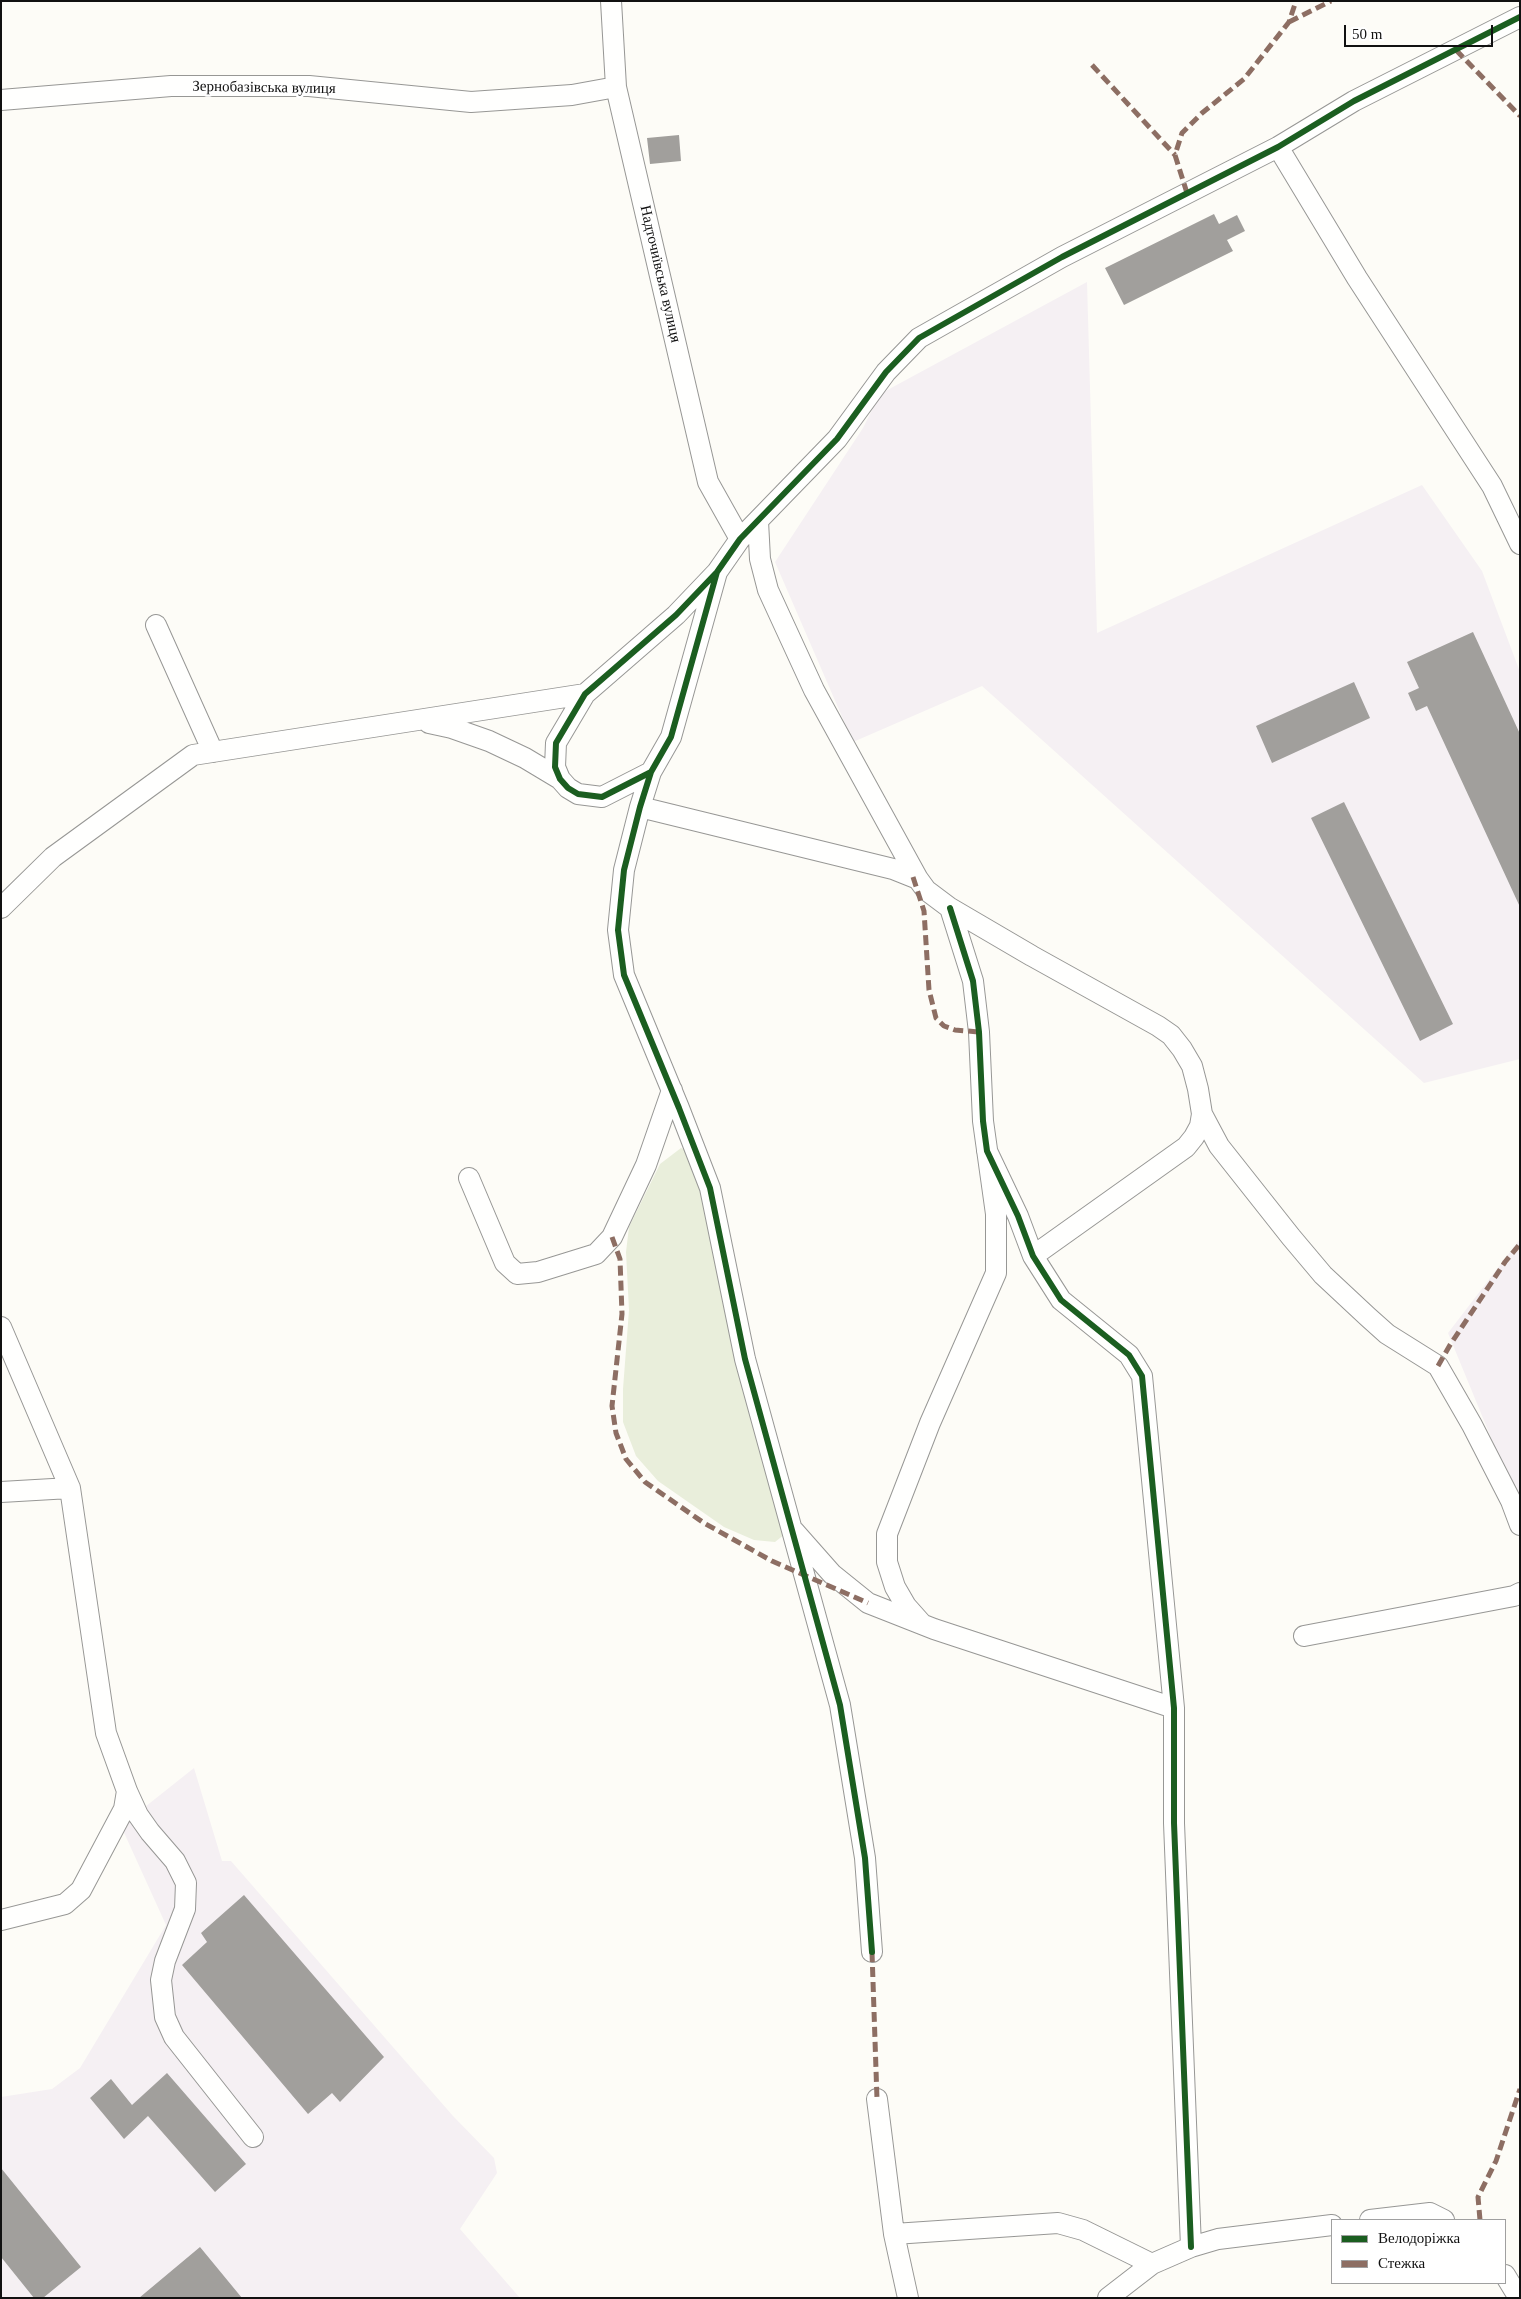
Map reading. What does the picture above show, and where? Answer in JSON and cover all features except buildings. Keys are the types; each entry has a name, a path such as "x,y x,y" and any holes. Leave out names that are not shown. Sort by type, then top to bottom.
{"street":[{"name":"Надточиївська вулиця","path":"611,1 616,87 708,482 740,539"},
{"path":"560,779 555,767 556,743 585,694 676,616 717,572 740,539 837,439 886,372 919,338 1062,257 1278,147 1354,101 1514,20"},
{"name":"Зернобазівська вулиця","path":"1,100 171,86 309,86 471,102 572,95 616,87"},
{"path":"1278,147 1357,278 1492,486 1520,544"},
{"path":"758,521 760,559 771,598 814,690 918,879 926,890 950,908 1171,1035 1192,1066 1202,1114 1219,1146 1323,1275 1387,1334 1438,1366 1472,1425 1511,1501 1520,1525"},
{"path":"717,572 671,737 651,772 640,808 624,870 618,930 624,975 710,1188 745,1359 840,1705 865,1858 872,1952"},
{"path":"156,626 212,752"},
{"path":"1,908 52,857 193,756 585,694"},
{"path":"418,720 452,728 489,741 525,758 560,779 568,788 578,794 602,797 651,772"},
{"path":"640,808 892,869 918,879"},
{"path":"922,1624 906,1606 895,1587 887,1562 887,1534 930,1423 996,1273 996,1214 983,1121 979,1032 973,981 950,908"},
{"path":"469,1178 504,1263 517,1274 538,1272 596,1254 612,1237 646,1165 672,1090"},
{"path":"1033,1256 1186,1147 1194,1138 1202,1114"},
{"path":"987,1151 1018,1216 1033,1256 1061,1300 1129,1355 1142,1376 1174,1708 1174,1823 1191,2247"},
{"path":"1,1327 70,1488 106,1733 127,1791 139,1816 174,1861 186,1883 185,1909 165,1961 161,1980 165,2016 174,2037 253,2137"},
{"path":"1,1492 70,1488"},
{"path":"790,1526 832,1574 868,1603 922,1624 1174,1708"},
{"path":"1304,1636 1514,1596 1520,1593"},
{"path":"1,1920 65,1904 81,1890 124,1809 127,1791"},
{"path":"877,2099 894,2234 908,2298"},
{"path":"1379,2219 1430,2213 1442,2219"},
{"path":"894,2234 1058,2223 1083,2230 1152,2264"},
{"path":"1108,2298 1152,2264 1191,2247 1218,2239 1331,2225"},
{"path":"1506,2277 1519,2298"}],"shaded area":[{"path":"1087,282 1097,633 1422,485 1482,571 1520,672 1520,1059 1424,1083 982,686 853,742 775,562 863,428 880,394"},
{"path":"1520,1239 1520,1508 1448,1333"},
{"path":"194,1768 222,1861 231,1861 453,2116 494,2158 497,2173 460,2229 520,2298 1,2298 1,2097 52,2089 80,2068 166,1925 121,1826"}],"green space":[{"path":"681,1148 694,1152 785,1534 775,1542 754,1540 724,1527 658,1481 636,1456 623,1422 623,1389 629,1310 626,1252 629,1227 660,1164"}],"marked path":[{"path":"1187,193 1175,155 1182,133 1202,113 1244,79 1289,22 1296,1"},
{"path":"1289,22 1331,1"},
{"path":"1456,50 1520,116"},
{"path":"1092,65 1175,155"},
{"path":"913,877 924,911 929,990 936,1018 944,1026 955,1030 979,1032"},
{"path":"612,1237 620,1259 622,1314 612,1406 616,1433 626,1459 645,1482 704,1523 772,1561 868,1603"},
{"path":"1438,1366 1505,1262 1520,1244"},
{"path":"872,1952 877,2099"},
{"path":"1480,2219 1478,2197 1496,2161 1520,2089"}],"cycle path":[{"path":"651,772 602,797 578,794 568,788 560,779 555,767 556,743 585,694 676,615 717,572 740,539 837,439 886,372 919,338 1062,257 1278,147 1354,101 1520,17"},
{"path":"717,572 671,737 651,772 640,807 624,870 618,930 624,975 710,1188 745,1359 840,1705 865,1858 872,1952"},
{"path":"950,908 973,981 979,1032 983,1121 987,1151 1018,1216 1033,1256 1061,1300 1129,1355 1142,1376 1174,1708 1174,1823 1191,2247"}]}
